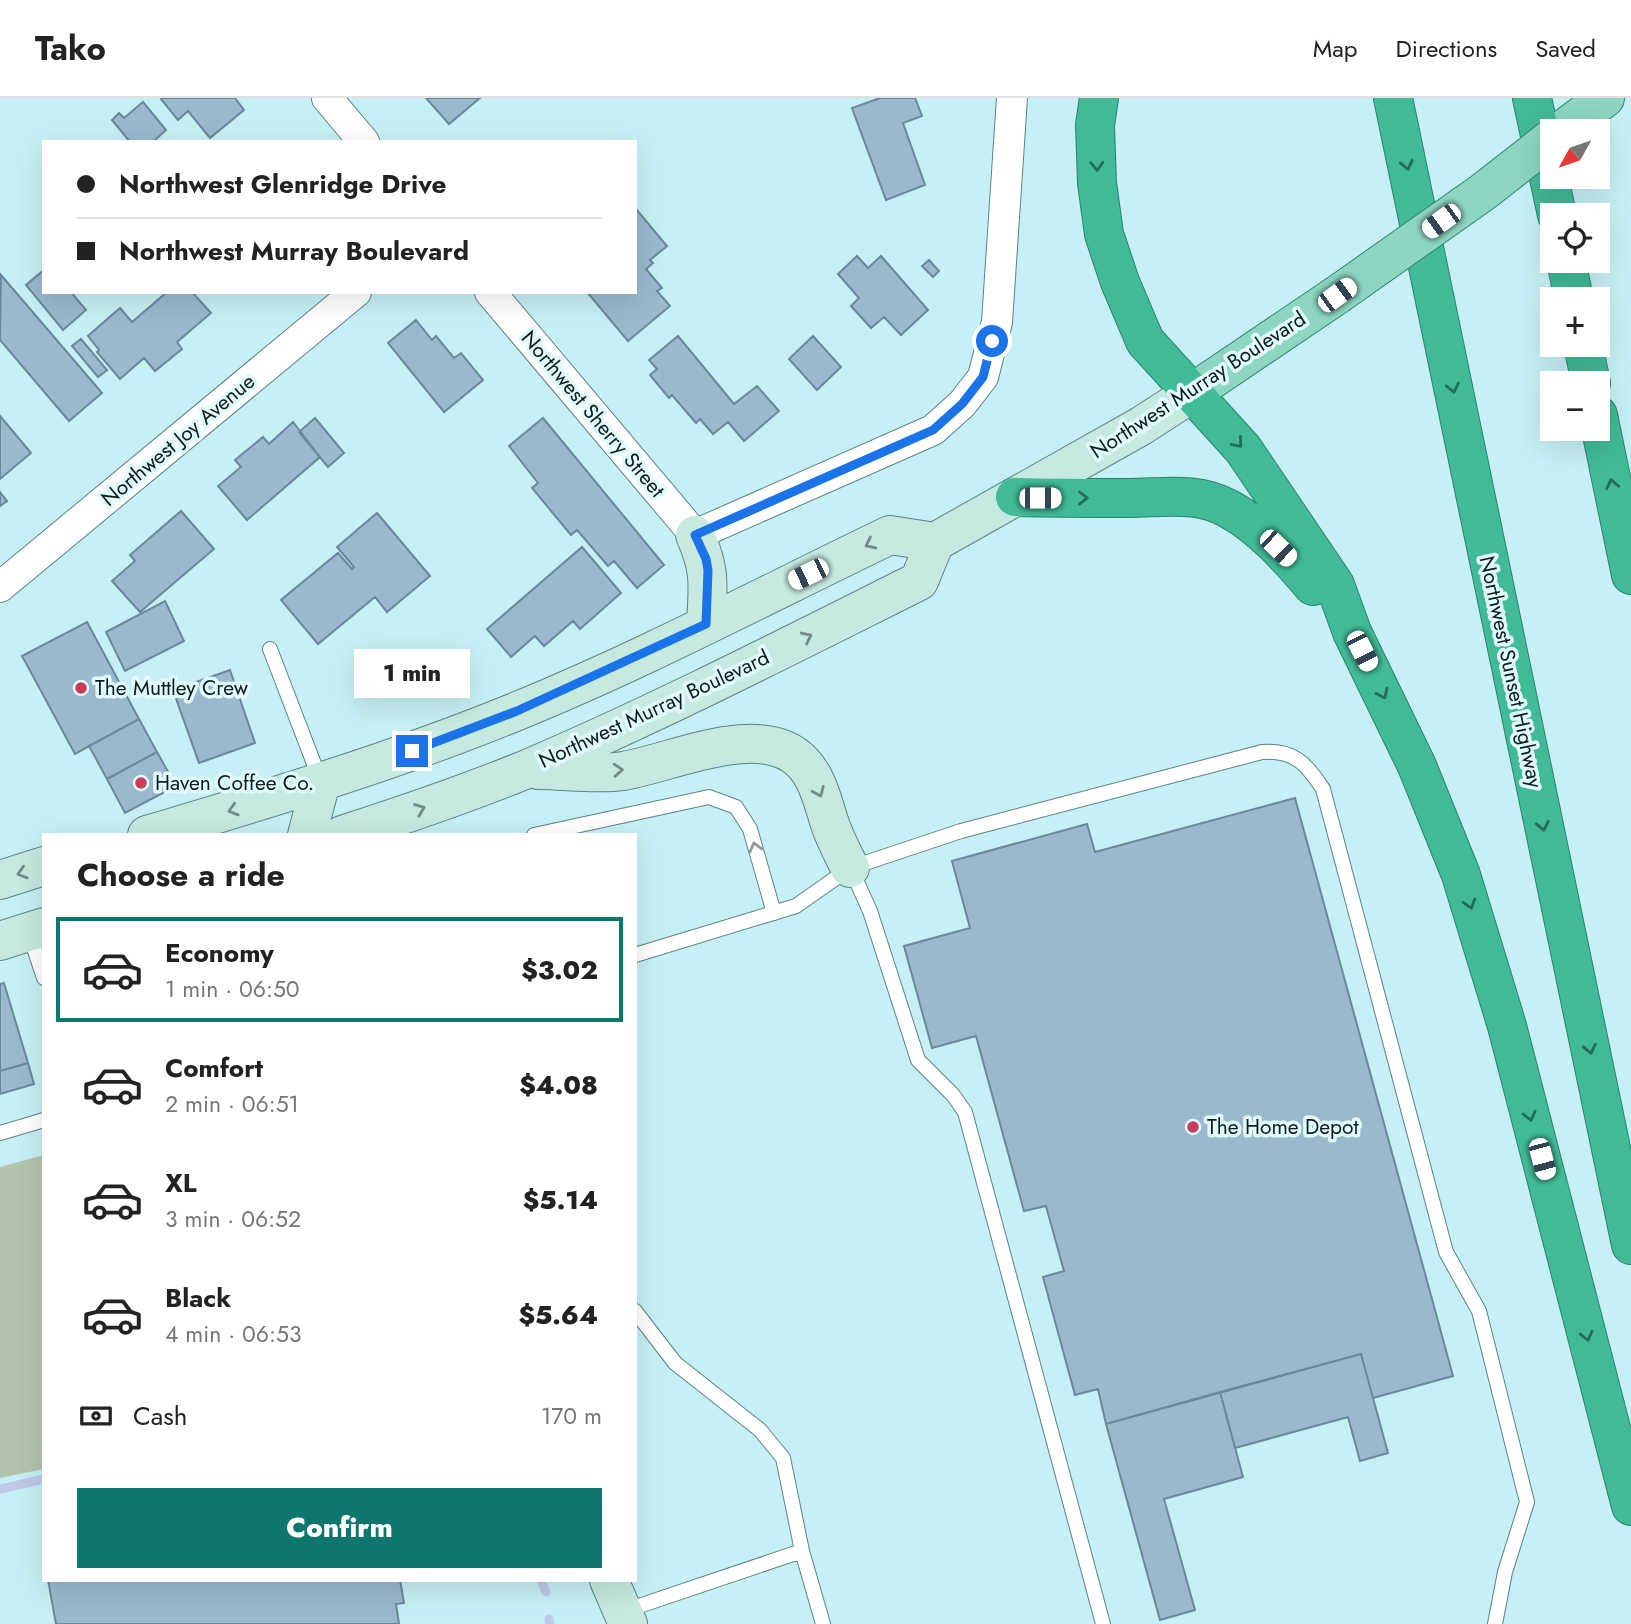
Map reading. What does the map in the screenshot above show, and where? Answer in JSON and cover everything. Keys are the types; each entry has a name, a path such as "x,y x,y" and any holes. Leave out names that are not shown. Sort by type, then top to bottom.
{"highway":[{"path":"1099,98 1095,125 1097,183 1104,234 1119,282 1145,341 1243,449 1335,585 1352,632 1417,766 1461,875 1507,1026 1631,1506"},
{"name":"Northwest Sunset Highway","path":"1393,98 1631,1245"},
{"path":"1532,98 1554,203"},
{"path":"1603,441 1631,575"},
{"path":"1015,498 1140,498 1175,495 1220,505 1264,534 1292,562 1352,632"}],"main road":[{"path":"1577,119 1605,98"},
{"name":"Northwest Murray Boulevard","path":"351,833 525,770 672,704 919,581 935,542 1141,426 1192,393 1483,192 1540,147"},
{"path":"695,535 708,570 706,624"},
{"path":"154,833 321,782 517,711 890,535 935,542"},
{"path":"525,770 621,771 744,743 778,746 803,762 814,780 830,826 850,868"},
{"path":"321,782 351,833"},
{"path":"308,833 321,782"},
{"path":"0,880 42,867"}],"street":[{"path":"327,98 362,140"},
{"path":"695,535 933,430 962,404 983,377 997,322 1012,98"},
{"name":"Northwest Joy Avenue","path":"0,587 354,294"},
{"name":"Northwest Sherry Street","path":"492,294 695,535"}],"lane":[{"path":"270,649 321,782"},
{"path":"637,955 796,906 850,868 961,831 1262,752 1280,751 1298,759 1323,789 1446,1252 1479,1311 1527,1502 1505,1572 1494,1624"},
{"path":"543,833 709,797 736,807 750,829 774,913"},
{"path":"850,868 870,911 918,1060 953,1095 965,1112 1103,1624"},
{"path":"24,933 42,974"},
{"path":"0,1133 42,1121"},
{"path":"637,1314 675,1363 760,1430 783,1458 802,1551 823,1624"},
{"path":"620,1605 802,1551"}],"green space":[{"path":"42,1156 42,1469 0,1478 0,1167"}],"building":[{"path":"162,98 235,98 244,110 210,138 188,111 178,120"},
{"path":"426,98 480,98 449,124"},
{"path":"880,98 915,98 922,116 903,123 925,185 886,200 852,108"},
{"path":"143,102 166,130 155,140 128,140 112,120 119,113 124,118"},
{"path":"637,210 667,246 650,260 653,263 646,269 662,288 657,291 670,306 628,341 589,294 637,294"},
{"path":"857,256 868,268 881,256 928,310 901,335 884,317 871,328 851,306 859,298 838,274"},
{"path":"929,260 939,271 933,277 922,266"},
{"path":"42,272 42,294 73,294 86,310 63,330 26,285"},
{"path":"1,275 102,393 69,421 0,340"},
{"path":"165,294 194,294 211,313 177,342 182,349 155,371 144,358 120,379 97,352 99,350 88,336 120,308 132,322"},
{"path":"416,320 432,340 436,336 454,358 461,353 483,380 444,412 388,343"},
{"path":"678,336 734,404 757,386 779,411 744,441 728,422 713,434 700,419 696,423 672,395 669,398 650,375 657,369 649,360"},
{"path":"813,336 841,367 817,390 789,359"},
{"path":"81,339 107,370 98,377 72,346"},
{"path":"0,416 31,453 0,479"},
{"path":"315,418 344,453 328,467 299,432"},
{"path":"543,418 664,565 637,588 614,561 608,566 577,530 571,535 532,488 538,483 509,446"},
{"path":"293,422 320,457 247,520 218,486 241,467 235,460 263,437 269,444"},
{"path":"0,492 7,501 0,506"},
{"path":"181,511 214,549 140,612 112,581 135,561 130,555"},
{"path":"377,513 430,576 387,612 375,597 318,644 281,600 338,553 352,569 354,567 337,547"},
{"path":"582,547 621,593 580,629 573,621 544,646 535,636 511,657 487,629"},
{"path":"165,601 184,641 125,671 106,632"},
{"name":"The Muttley Crew","path":"87,622 139,719 75,754 22,656"},
{"path":"230,670 255,743 199,763 173,690"},
{"path":"139,719 157,752 107,779 89,746"},
{"name":"Haven Coffee Co.","path":"157,752 176,786 125,813 107,779"},
{"name":"The Home Depot","path":"1295,798 1453,1376 1373,1398 1361,1354 1106,1424 1098,1389 1075,1395 1043,1277 1064,1271 1046,1206 1024,1211 976,1036 932,1048 904,946 970,928 952,861 1087,824 1095,852"},
{"path":"4,983 28,1063 0,1071 0,984"},
{"path":"28,1063 34,1084 0,1094 0,1071"},
{"path":"1361,1354 1388,1453 1360,1461 1348,1417 1235,1448 1220,1392"},
{"path":"1220,1392 1243,1477 1164,1499 1195,1610 1160,1620 1106,1424"},
{"path":"48,1582 400,1582 404,1603 396,1604 399,1624 56,1624"}],"waterway":[{"path":"0,1489 42,1479"},
{"path":"542,1582 546,1592"},
{"path":"549,1619 550,1624"}],"place":[{"name":"The Muttley Crew","path":"81,688"},
{"name":"Haven Coffee Co.","path":"141,783"},
{"name":"The Home Depot","path":"1193,1127"}],"route":[{"path":"412,751 517,711 706,624 708,570 695,535 933,430 962,404 983,377 992,341"}]}
